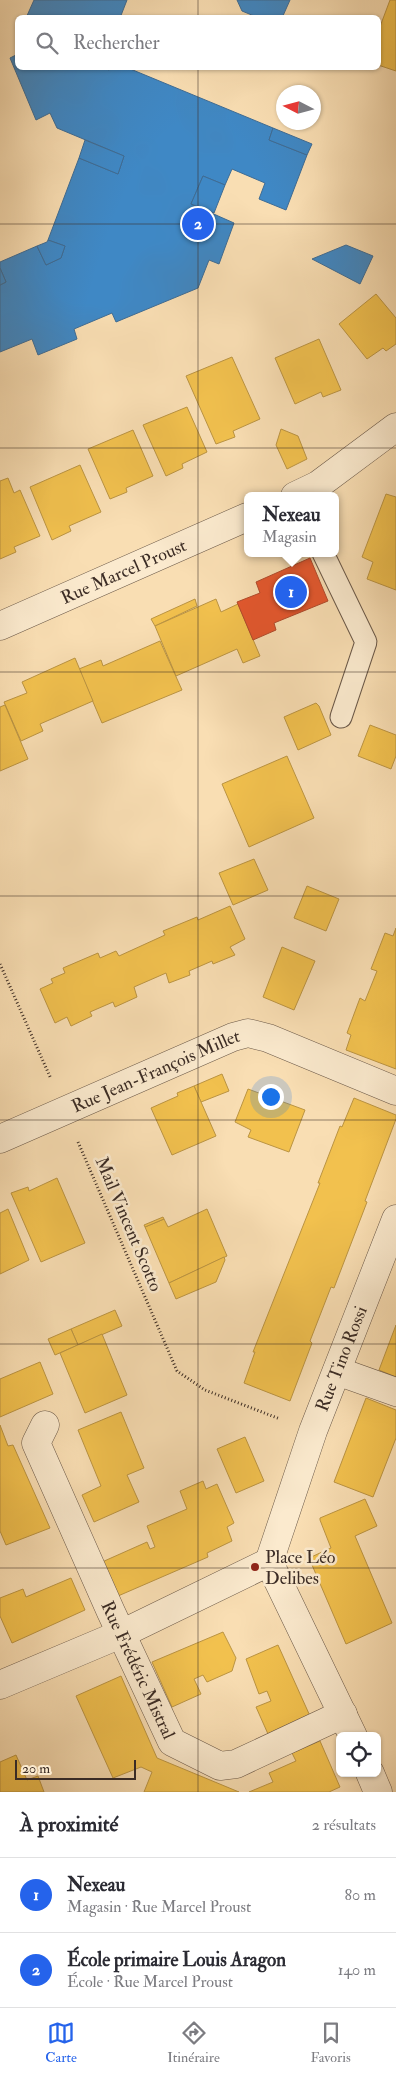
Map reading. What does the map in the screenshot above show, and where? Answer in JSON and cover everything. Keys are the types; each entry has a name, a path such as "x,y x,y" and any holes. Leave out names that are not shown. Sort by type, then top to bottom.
{"street":[{"path":"303,492 318,485 396,427"},
{"name":"Rue Marcel Proust","path":"0,626 244,518"},
{"name":"Rue Jean-François Millet","path":"0,1139 233,1037 248,1033 268,1038 396,1091"},
{"name":"Rue Tino Rossi","path":"269,1562 336,1371 396,1219"},
{"path":"336,1371 396,1392"},
{"name":"Rue Frédéric Mistral","path":"45,1425 36,1443 121,1634 172,1742 220,1766 236,1764 348,1725"},
{"path":"0,1684 121,1634 269,1562 348,1725"},
{"path":"372,1777 378,1792"}],"lane":[{"path":"324,557 366,642 341,717"}],"path":[{"name":"Mail Vincent Scotto","path":"0,964 178,1371 205,1390 282,1420"}],"building: Logements":[{"path":"390,0 396,0 396,71 381,66 381,24"},
{"path":"376,294 396,318 396,344 386,351 383,348 367,359 339,324"},
{"path":"319,339 341,390 323,397 321,392 295,404 275,358"},
{"path":"232,357 260,419 233,431 235,437 216,444 186,376"},
{"path":"187,407 207,452 182,464 183,468 166,476 143,425"},
{"path":"281,429 298,436 307,459 287,469 276,445"},
{"path":"133,430 153,476 126,488 127,492 110,499 88,449"},
{"path":"80,465 101,512 69,526 71,531 52,540 30,487"},
{"path":"8,478 14,493 20,490 40,536 14,547 16,552 0,559 0,481"},
{"path":"386,494 396,497 396,590 367,579 373,562 362,557"},
{"path":"195,599 197,606 155,626 151,619"},
{"path":"216,599 221,612 238,604 260,656 243,663 237,649 176,676 155,626"},
{"path":"160,641 182,690 102,723 79,669 101,660 103,666"},
{"path":"75,658 93,701 40,724 43,731 21,741 4,702 27,693 22,682"},
{"path":"316,703 331,735 298,750 284,717"},
{"path":"5,705 28,759 0,771 0,707"},
{"path":"370,725 396,735 396,756 391,769 358,756"},
{"path":"287,756 314,818 249,847 222,784"},
{"path":"254,859 268,890 233,905 219,873"},
{"path":"307,886 339,899 326,931 294,918"},
{"path":"230,906 245,939 230,947 235,955 213,964 212,961 189,971 190,975 169,983 166,973 134,987 137,997 115,1007 113,1002 90,1012 92,1016 71,1026 67,1017 55,1023 40,989 53,983 51,979 65,973 63,968 98,953 100,958 116,951 119,956 165,935 163,931 197,917 198,920"},
{"path":"396,928 396,1069 346,1050 351,1035 347,1033 360,998 365,1001 377,971 371,969 385,933 393,936"},
{"path":"282,947 315,961 294,1010 263,997"},
{"path":"222,1074 229,1091 201,1102 194,1086"},
{"path":"194,1086 216,1136 172,1155 151,1108 178,1096 177,1093"},
{"path":"248,1089 305,1110 289,1152 248,1137 251,1130 235,1122"},
{"path":"354,1098 396,1115 396,1119 334,1288 331,1287 310,1341 312,1343 290,1401 244,1383 255,1352 253,1352 320,1183 318,1183 340,1126 342,1127"},
{"path":"57,1178 85,1243 41,1262 11,1193 28,1187 29,1191"},
{"path":"8,1209 29,1260 0,1274 0,1213"},
{"path":"207,1209 227,1256 169,1283 145,1227 164,1219 168,1227"},
{"path":"163,1217 164,1219 145,1227 144,1225"},
{"path":"224,1257 225,1260 216,1282 176,1299 169,1283"},
{"path":"115,1310 122,1326 78,1345 71,1329"},
{"path":"396,1325 396,1377 379,1370"},
{"path":"71,1329 78,1345 55,1355 48,1339"},
{"path":"102,1334 127,1395 85,1413 60,1353"},
{"path":"40,1362 53,1394 0,1417 0,1379"},
{"path":"366,1398 396,1410 396,1438 373,1497 334,1482"},
{"path":"121,1412 144,1468 127,1475 139,1502 94,1522 82,1495 101,1486 78,1430"},
{"path":"0,1425 8,1446 13,1445 50,1528 6,1545 0,1531"},
{"path":"245,1437 264,1481 236,1493 217,1449"},
{"path":"203,1481 206,1489 217,1484 234,1523 227,1527 232,1541 207,1553 208,1557 118,1596 102,1562 147,1542 150,1549 155,1547 147,1526 187,1509 180,1491"},
{"path":"365,1499 377,1526 355,1536 392,1623 346,1644 309,1558 331,1548 320,1518"},
{"path":"71,1578 85,1610 12,1643 0,1616 0,1598 23,1589 26,1597"},
{"path":"223,1632 236,1658 232,1671 207,1682 203,1675 194,1679 201,1694 172,1707 152,1662"},
{"path":"278,1645 310,1716 268,1734 256,1707 271,1701 267,1691 259,1694 246,1659"},
{"path":"121,1676 157,1758 239,1792 144,1792 152,1772 141,1767 113,1778 76,1696"},
{"path":"320,1741 340,1787 329,1792 249,1792 273,1782 269,1773 296,1761 292,1753"},
{"path":"16,1755 27,1780 38,1776 44,1792 0,1792 0,1762"}],"building: Commerces":[{"path":"310,558 328,601 274,623 276,630 253,640 237,602 260,593 256,582"}],"building: Écoles":[{"path":"34,0 127,0 121,15 27,15"},
{"path":"237,0 290,0 283,15 252,15 242,11"},
{"path":"15,56 15,70 10,58"},
{"path":"15,70 133,70 273,128 269,140 307,155 286,210 259,199 265,183 232,169 225,185 203,176 191,204 234,223 219,264 209,260 198,288 116,322 112,313 74,329 77,339 38,355 32,339 0,352 0,285 6,282 0,268 0,262 37,246 46,265 61,258 65,246 48,240 79,158 118,174 124,156 57,128 50,113 36,120"},
{"path":"273,128 312,144 307,155 269,140"},
{"path":"85,140 124,156 118,174 79,158"},
{"path":"203,176 225,185 214,213 191,204"},
{"path":"48,240 65,246 61,258 46,265 37,246"},
{"path":"346,245 373,256 360,284 312,259"},
{"path":"0,268 6,282 0,285"}],"place":[{"name":"École primaire Louis Aragon","path":"198,224"},
{"name":"Nexeau","path":"291,592"},
{"name":"Place Léo Delibes","path":"255,1567"}]}
